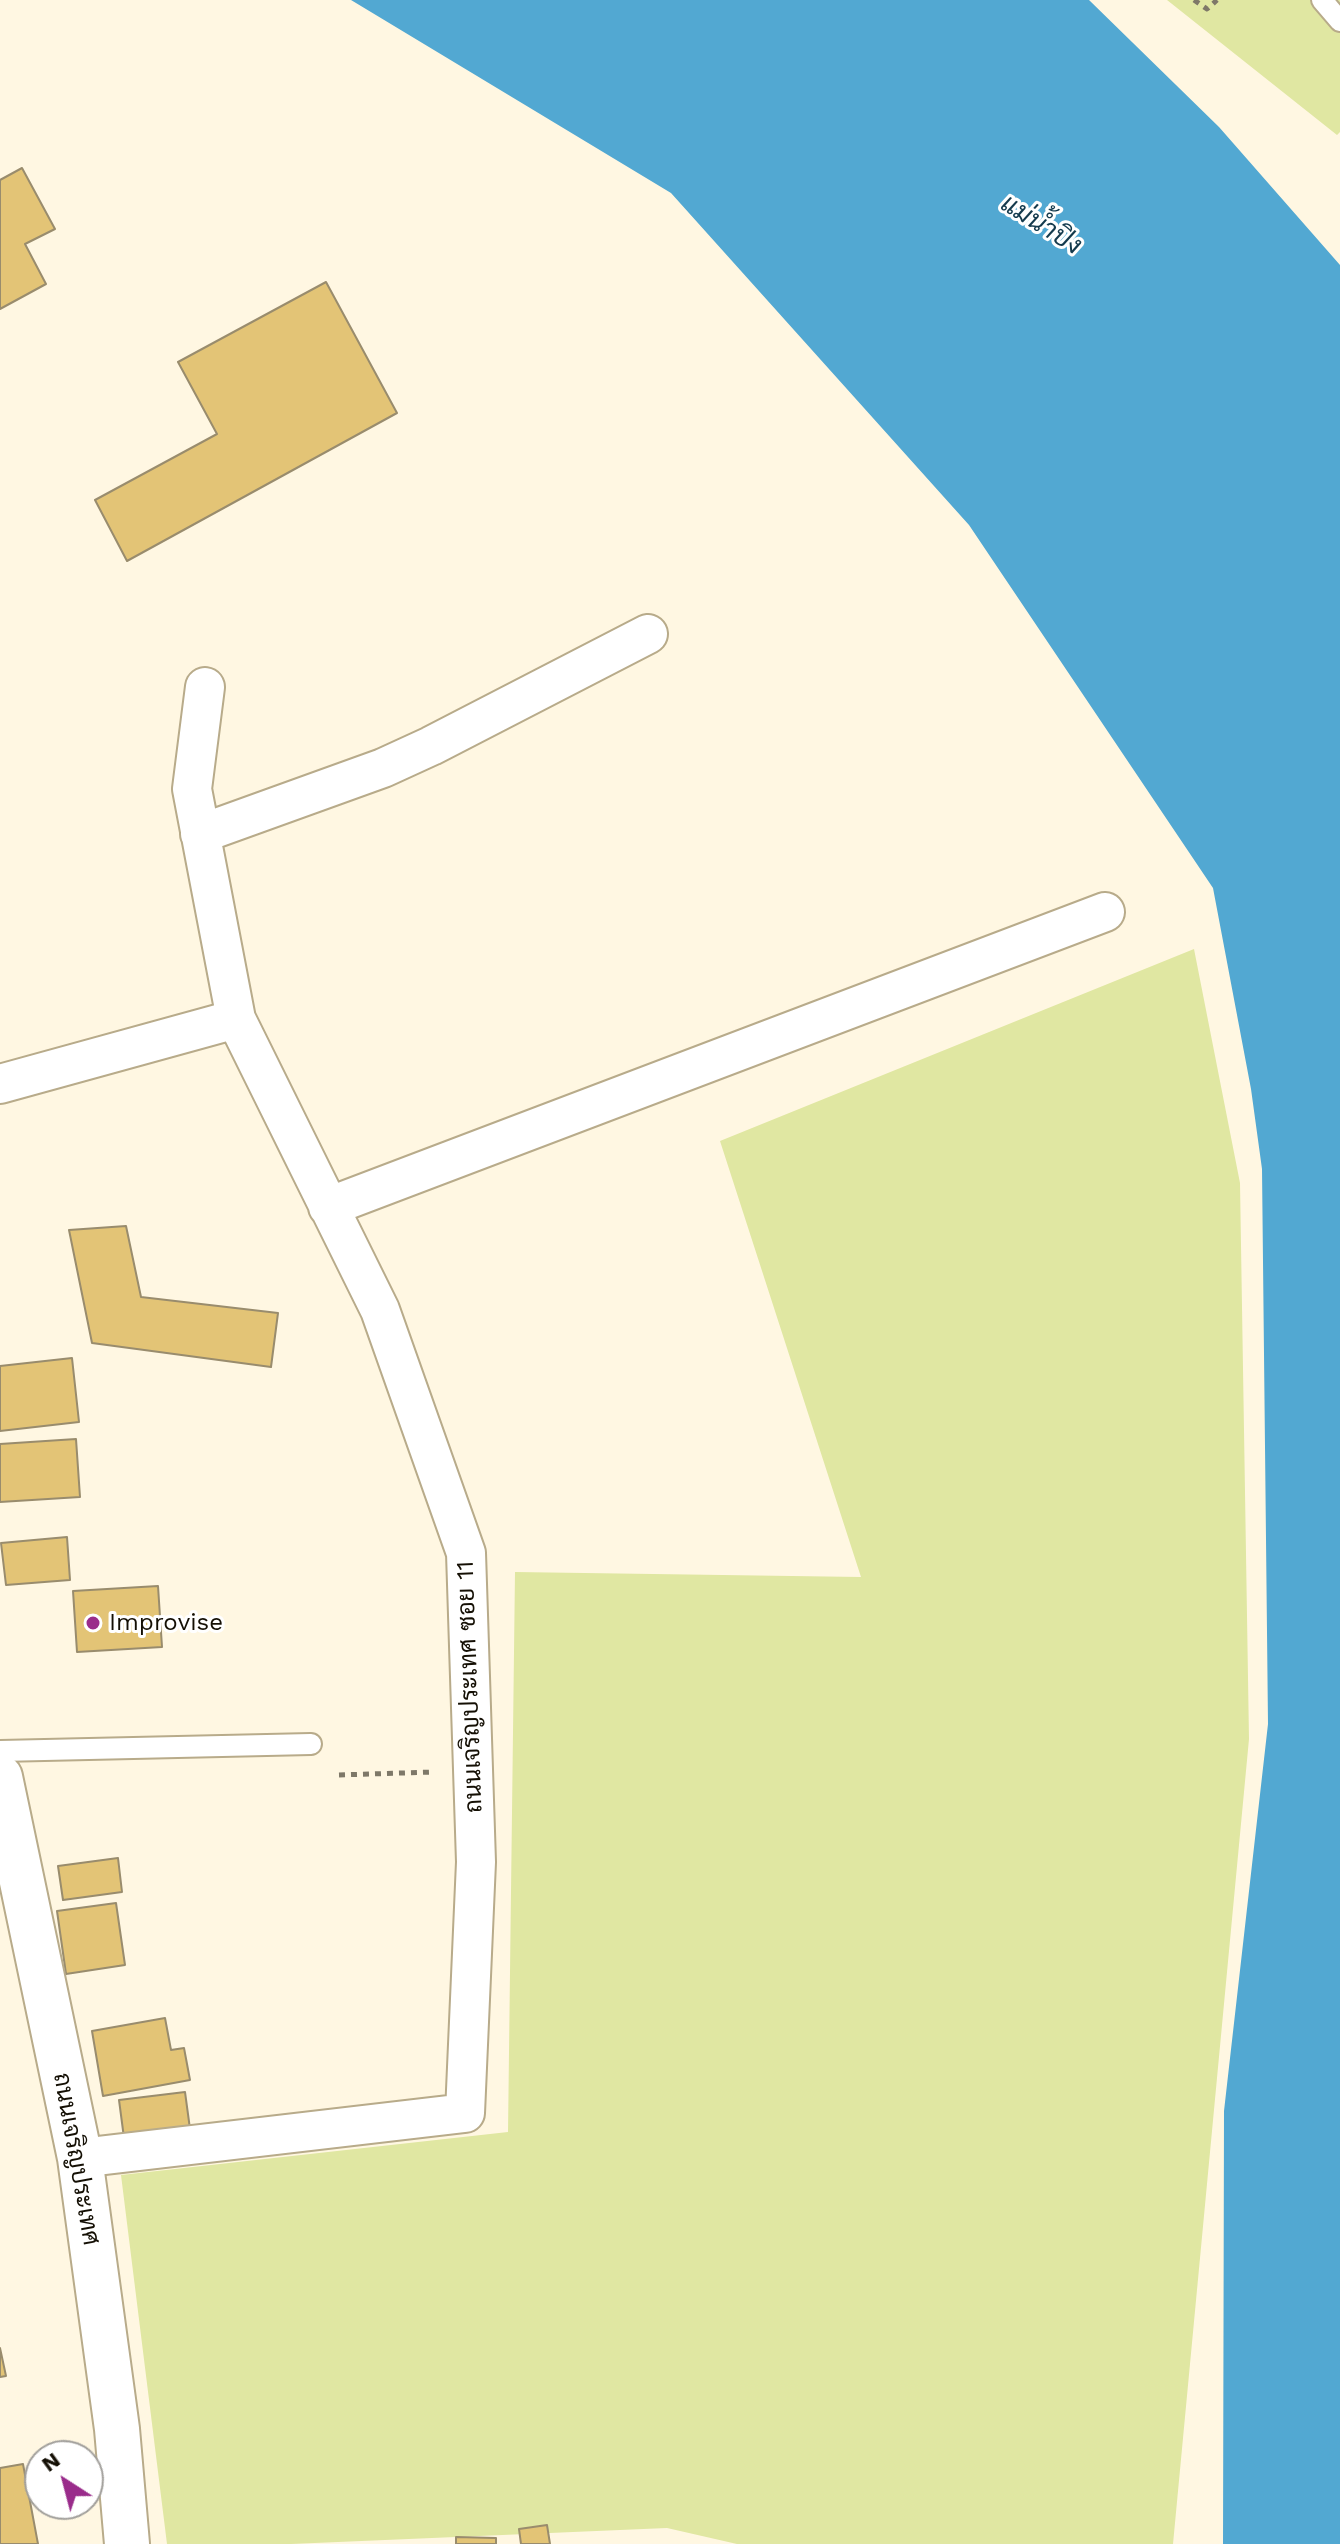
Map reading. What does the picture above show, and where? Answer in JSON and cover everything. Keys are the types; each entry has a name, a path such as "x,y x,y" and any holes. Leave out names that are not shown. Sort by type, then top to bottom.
{"street":[{"path":"200,834 383,768 648,634"},
{"name":"ถนนเจริญประเทศ ซอย 11","path":"80,2158 465,2113 476,1862 466,1553 380,1310 236,1019 192,789 205,687"},
{"path":"328,1207 1105,912"},
{"path":"0,1084 236,1019"},
{"name":"ถนนเจริญประเทศ","path":"0,1777 80,2158 117,2429 127,2544"}],"lane":[{"path":"1322,0 1340,21"},
{"path":"0,1751 311,1744"}],"path":[{"path":"1194,0 1207,9 1217,0"},
{"path":"339,1775 473,1771"}],"green space":[{"path":"1167,0 1340,0 1340,132 1337,135"},
{"path":"1194,949 1240,1183 1249,1739 1173,2544 737,2544 667,2528 291,2544 167,2544 121,2175 508,2132 515,1572 861,1577 720,1141"}],"water":[{"name":"แม่น้ำปิง","path":"351,0 1089,0 1219,127 1340,265 1340,2544 1223,2544 1224,2111 1268,1724 1262,1169 1251,1089 1213,888 969,525 671,193"}],"building":[{"path":"22,168 55,229 25,244 46,284 0,309 0,180"},
{"path":"326,282 397,413 127,561 95,500 217,434 178,362"},
{"path":"126,1226 141,1297 278,1313 271,1367 92,1343 69,1230"},
{"path":"72,1358 79,1422 0,1431 0,1366"},
{"path":"76,1439 80,1497 0,1502 0,1444"},
{"path":"67,1537 70,1580 6,1585 1,1543"},
{"path":"158,1586 162,1647 77,1652 73,1591"},
{"path":"118,1858 122,1892 63,1900 58,1866"},
{"path":"116,1903 125,1965 66,1974 57,1911"},
{"path":"165,2018 171,2050 184,2048 190,2080 103,2096 92,2031"},
{"path":"185,2092 190,2129 124,2138 119,2100"},
{"path":"0,2348 6,2376 0,2377"},
{"path":"23,2464 24,2520 34,2520 38,2544 0,2544 0,2468"},
{"path":"547,2525 550,2544 521,2544 519,2529"},
{"path":"456,2537 496,2538 496,2544 456,2544"}],"place":[{"name":"Improvise","path":"93,1623"}]}
